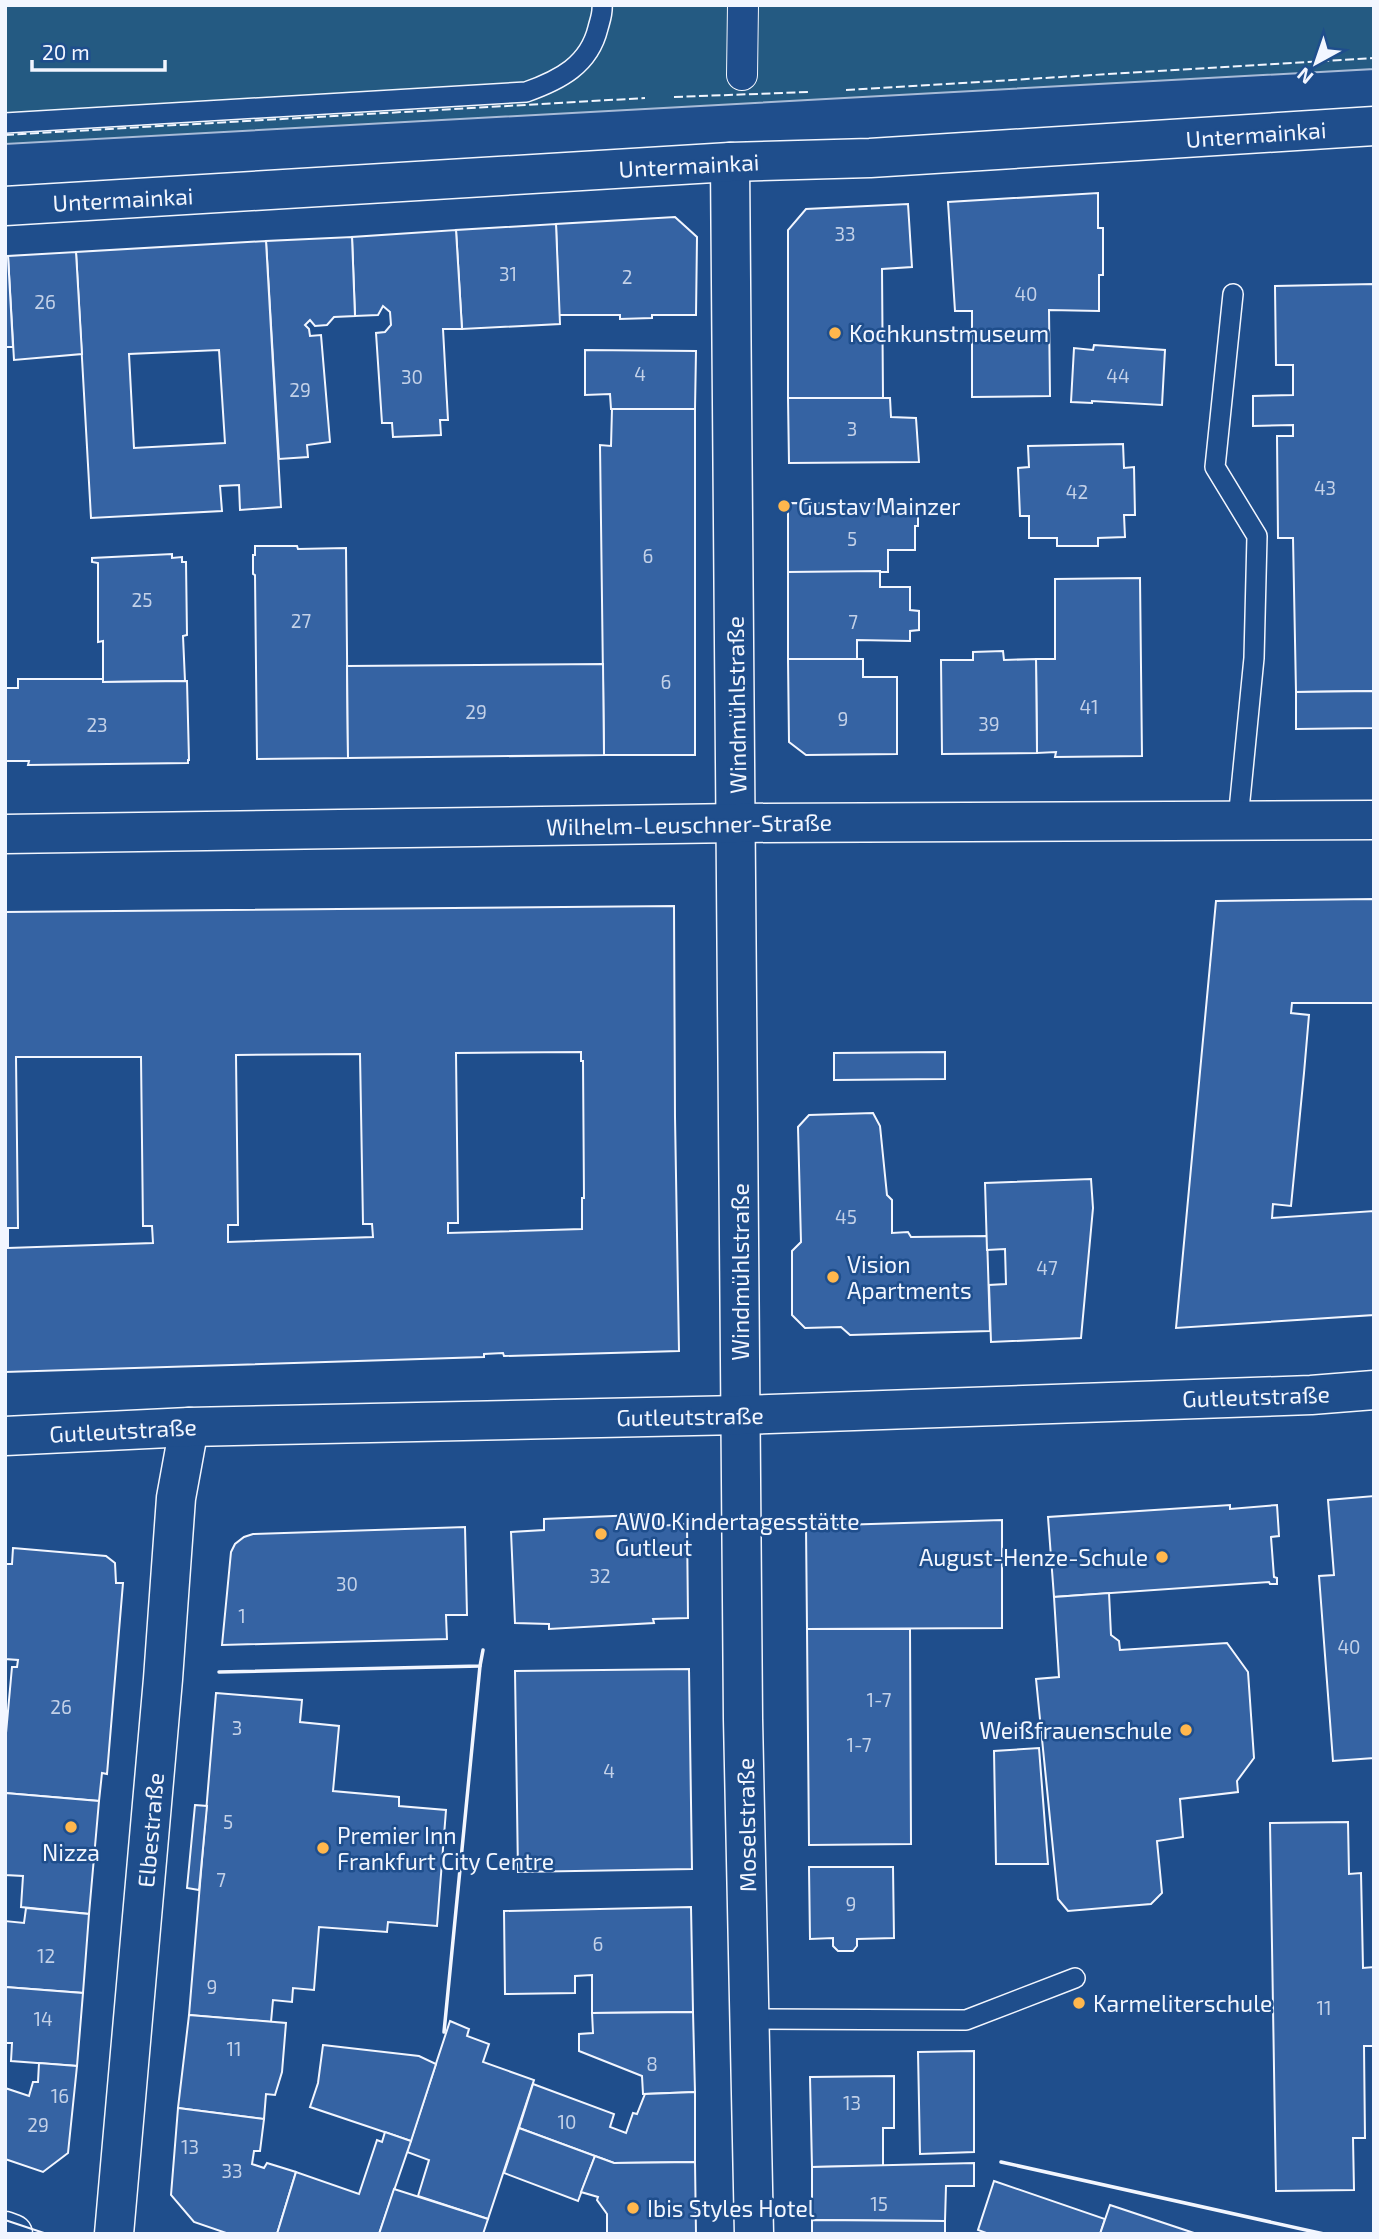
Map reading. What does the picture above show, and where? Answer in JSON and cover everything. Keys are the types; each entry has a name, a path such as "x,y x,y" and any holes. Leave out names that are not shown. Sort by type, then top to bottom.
{"street":[{"path":"742,75 743,5"},
{"name":"Untermainkai","path":"5,206 730,162 870,158 1374,126"},
{"name":"Windmühlstraße","path":"730,162 740,1415"},
{"name":"Wilhelm-Leuschner-Straße","path":"5,834 737,823 1374,820"},
{"name":"Gutleutstraße","path":"5,1436 189,1427 740,1415 1311,1395 1374,1390"},
{"name":"Moselstraße","path":"740,1415 743,1719 754,2234"},
{"name":"Elbestraße","path":"114,2234 162,1691 176,1498 189,1427"},
{"path":"5,2231 13,2234"}],"lane":[{"path":"5,123 526,92 551,83 586,57 596,37 602,5"},
{"path":"1233,295 1215,467 1257,536 1254,658 1238,820"},
{"path":"750,2019 966,2020 1075,1978"}],"shaded area":[{"path":"5,5 1374,5 1374,69 5,144"}],"building":[{"path":"1098,193 1098,228 1103,228 1103,275 1099,275 1099,311 1049,310 1050,396 972,397 972,311 955,311 948,202"},
{"name":"Kochkunstmuseum","path":"908,204 912,267 882,269 883,398 788,398 788,230 806,209"},
{"path":"675,217 697,237 696,315 652,315 652,318 620,319 620,315 559,315 556,224"},
{"path":"556,224 560,324 462,329 456,230"},
{"path":"456,230 462,329 443,329 448,420 440,420 441,435 393,437 392,423 382,423 376,333 385,332 391,325 390,312 383,306 378,315 355,316 352,237"},
{"path":"352,237 355,316 334,317 327,325 315,326 310,320 305,325 310,336 321,335 330,442 307,445 308,457 279,459 266,241"},
{"path":"266,241 281,507 240,510 239,485 220,486 222,511 91,518 76,252","holes":["219,350 225,443 134,448 129,354"]},
{"path":"76,252 82,354 14,360 8,256"},
{"path":"5,256 8,256 13,347 5,347"},
{"path":"1374,284 1374,691 1296,692 1293,538 1278,538 1277,436 1293,436 1293,425 1253,426 1253,396 1293,395 1293,365 1276,365 1275,286"},
{"path":"1094,345 1165,350 1162,405 1071,402 1074,348 1093,350"},
{"path":"585,350 696,351 695,409 611,409 610,394 585,395"},
{"path":"788,398 890,398 891,417 916,418 919,462 789,463"},
{"path":"612,409 695,409 695,755 604,755 600,445 611,446"},
{"path":"1123,444 1124,468 1134,467 1135,515 1124,515 1125,537 1098,538 1098,546 1057,546 1057,538 1029,538 1029,516 1020,516 1018,468 1029,467 1028,446"},
{"path":"788,503 918,504 915,550 888,550 888,572 788,572"},
{"path":"255,546 346,548 348,758 257,759 253,574"},
{"path":"172,554 172,558 182,557 182,562 186,562 187,635 183,636 185,681 103,682 103,641 98,642 98,563 92,562 92,558"},
{"path":"880,571 880,587 910,587 910,610 919,611 919,630 910,631 910,641 857,640 857,659 788,659 788,572"},
{"path":"1140,578 1142,756 1055,757 1056,752 1037,753 1036,659 1055,659 1055,579"},
{"path":"1003,651 1004,660 1036,659 1037,753 942,754 941,660 973,660 973,652"},
{"path":"788,659 863,659 863,677 897,677 897,754 806,755 789,742"},
{"path":"603,664 604,755 348,758 347,666"},
{"path":"18,679 187,681 188,763 28,765 29,761 5,761 5,688 18,688"},
{"path":"1374,691 1374,728 1296,729 1296,692"},
{"path":"1374,899 1374,1003 1292,1003 1291,1013 1309,1015 1304,1073 1291,1206 1273,1204 1272,1218 1374,1211 1374,1315 1176,1328 1216,901"},
{"path":"674,906 679,1351 504,1356 503,1353 484,1354 484,1357 5,1372 5,912","holes":["581,1052 584,1198 582,1229 448,1233 448,1223 458,1223 456,1053","360,1054 363,1224 372,1224 373,1237 228,1242 228,1225 238,1225 236,1055","16,1057 141,1057 143,1226 152,1226 153,1243 8,1248 8,1228 18,1228"]},
{"path":"945,1052 945,1079 834,1080 834,1053"},
{"path":"873,1113 880,1126 887,1195 892,1200 892,1233 908,1232 911,1237 987,1236 990,1331 850,1335 841,1327 805,1328 792,1315 792,1251 801,1242 798,1127 809,1115"},
{"path":"1091,1179 1093,1208 1081,1338 991,1342 989,1285 1006,1284 1005,1249 987,1250 985,1183"},
{"path":"1374,1496 1374,1758 1333,1761 1319,1576 1334,1575 1328,1500"},
{"name":"August-Henze-Schule","path":"1230,1505 1230,1509 1277,1505 1279,1536 1271,1537 1277,1584 1269,1582 1054,1597 1048,1517"},
{"path":"659,1514 659,1526 687,1524 688,1618 653,1619 654,1623 549,1629 549,1624 515,1623 511,1532 544,1530 544,1519"},
{"path":"1002,1520 1002,1628 807,1629 806,1526"},
{"path":"465,1527 467,1615 446,1615 447,1639 222,1645 231,1552 235,1544 244,1537 253,1534"},
{"path":"13,1548 106,1556 115,1563 116,1583 123,1583 107,1774 102,1773 99,1801 5,1793 5,1744 12,1667 17,1667 18,1660 5,1659 5,1564 12,1564"},
{"path":"1109,1593 1111,1635 1119,1641 1120,1650 1227,1643 1248,1672 1254,1758 1237,1781 1238,1792 1180,1799 1183,1837 1157,1841 1162,1893 1151,1904 1068,1911 1058,1899 1036,1679 1059,1677 1054,1597"},
{"path":"807,1629 910,1629 911,1844 809,1845"},
{"path":"689,1669 692,1869 518,1872 515,1671"},
{"name":"Premier Inn Frankfurt City Centre","path":"216,1693 302,1700 300,1722 339,1726 333,1791 399,1797 399,1806 446,1810 437,1926 388,1922 387,1932 319,1927 314,1990 293,1988 292,2002 273,2000 271,2022 189,2015"},
{"path":"1039,1748 1048,1864 996,1864 994,1751"},
{"path":"5,1793 99,1801 89,1914 21,1907 23,1876 5,1875"},
{"path":"195,1805 207,1806 199,1890 187,1888"},
{"name":"Karmeliterschule","path":"1348,1822 1349,1874 1361,1873 1363,1968 1374,1967 1374,2046 1364,2046 1365,2138 1353,2138 1354,2190 1276,2191 1270,1823"},
{"path":"809,1867 893,1867 894,1938 857,1939 857,1946 853,1951 838,1951 833,1946 833,1938 810,1939"},
{"path":"691,1907 693,2012 592,2013 592,1975 575,1976 575,1993 505,1994 504,1911"},
{"path":"26,1908 89,1914 83,1993 5,1987 5,1921 24,1923"},
{"path":"5,1987 83,1993 77,2066 11,2061 12,2043 5,2043"},
{"path":"693,2012 695,2092 643,2094 642,2076 579,2051 579,2034 593,2033 592,2013"},
{"path":"189,2015 286,2023 282,2072 275,2095 266,2094 264,2119 178,2108"},
{"path":"450,2021 469,2029 467,2036 489,2044 483,2062 534,2080 488,2219 418,2196 429,2160 407,2152"},
{"path":"323,2045 419,2056 436,2064 411,2141 310,2107 318,2083"},
{"path":"974,2051 974,2152 920,2154 918,2052"},
{"path":"39,2063 77,2066 68,2153 43,2172 5,2159 5,2088 29,2096 33,2082 38,2082"},
{"path":"894,2076 894,2128 883,2128 883,2166 812,2167 810,2077"},
{"path":"533,2084 614,2114 610,2127 626,2133 633,2113 637,2114 645,2094 695,2092 695,2162 614,2163 519,2128"},
{"path":"178,2108 264,2119 260,2151 254,2151 252,2164 264,2168 267,2163 296,2172 277,2234 229,2234 194,2222 171,2195"},
{"path":"519,2128 595,2156 578,2201 504,2173"},
{"path":"385,2132 411,2141 379,2234 277,2234 296,2172 359,2194 377,2140 382,2142"},
{"path":"595,2156 614,2163 695,2162 696,2234 607,2234 607,2214 597,2200 598,2197 581,2192"},
{"path":"974,2163 974,2186 946,2186 945,2221 812,2220 812,2167"},
{"path":"994,2181 1105,2219 1100,2234 989,2234 978,2230"},
{"path":"394,2189 488,2219 483,2234 379,2234"},
{"path":"1110,2205 1197,2234 1100,2234"},
{"path":"812,2220 945,2221 945,2234 812,2234"}],"tram line":[{"path":"5,2220 47,2234"}],"fence":[{"path":"846,90 1374,58"},
{"path":"674,97 809,92"},
{"path":"5,135 645,98"}],"wall":[{"path":"219,1672 480,1666 483,1650"},
{"path":"444,2032 480,1666"},
{"path":"1001,2162 1324,2234"}],"place":[{"name":"Kochkunstmuseum","path":"835,333"},
{"name":"Gustav Mainzer","path":"784,506"},
{"name":"Vision Apartments","path":"833,1277"},
{"name":"AWO Kindertagesstätte Gutleut","path":"601,1534"},
{"name":"August-Henze-Schule","path":"1162,1557"},
{"name":"Weißfrauenschule","path":"1186,1730"},
{"name":"Nizza","path":"71,1827"},
{"name":"Premier Inn Frankfurt City Centre","path":"323,1848"},
{"name":"Karmeliterschule","path":"1079,2003"},
{"name":"Ibis Styles Hotel","path":"633,2208"}]}
